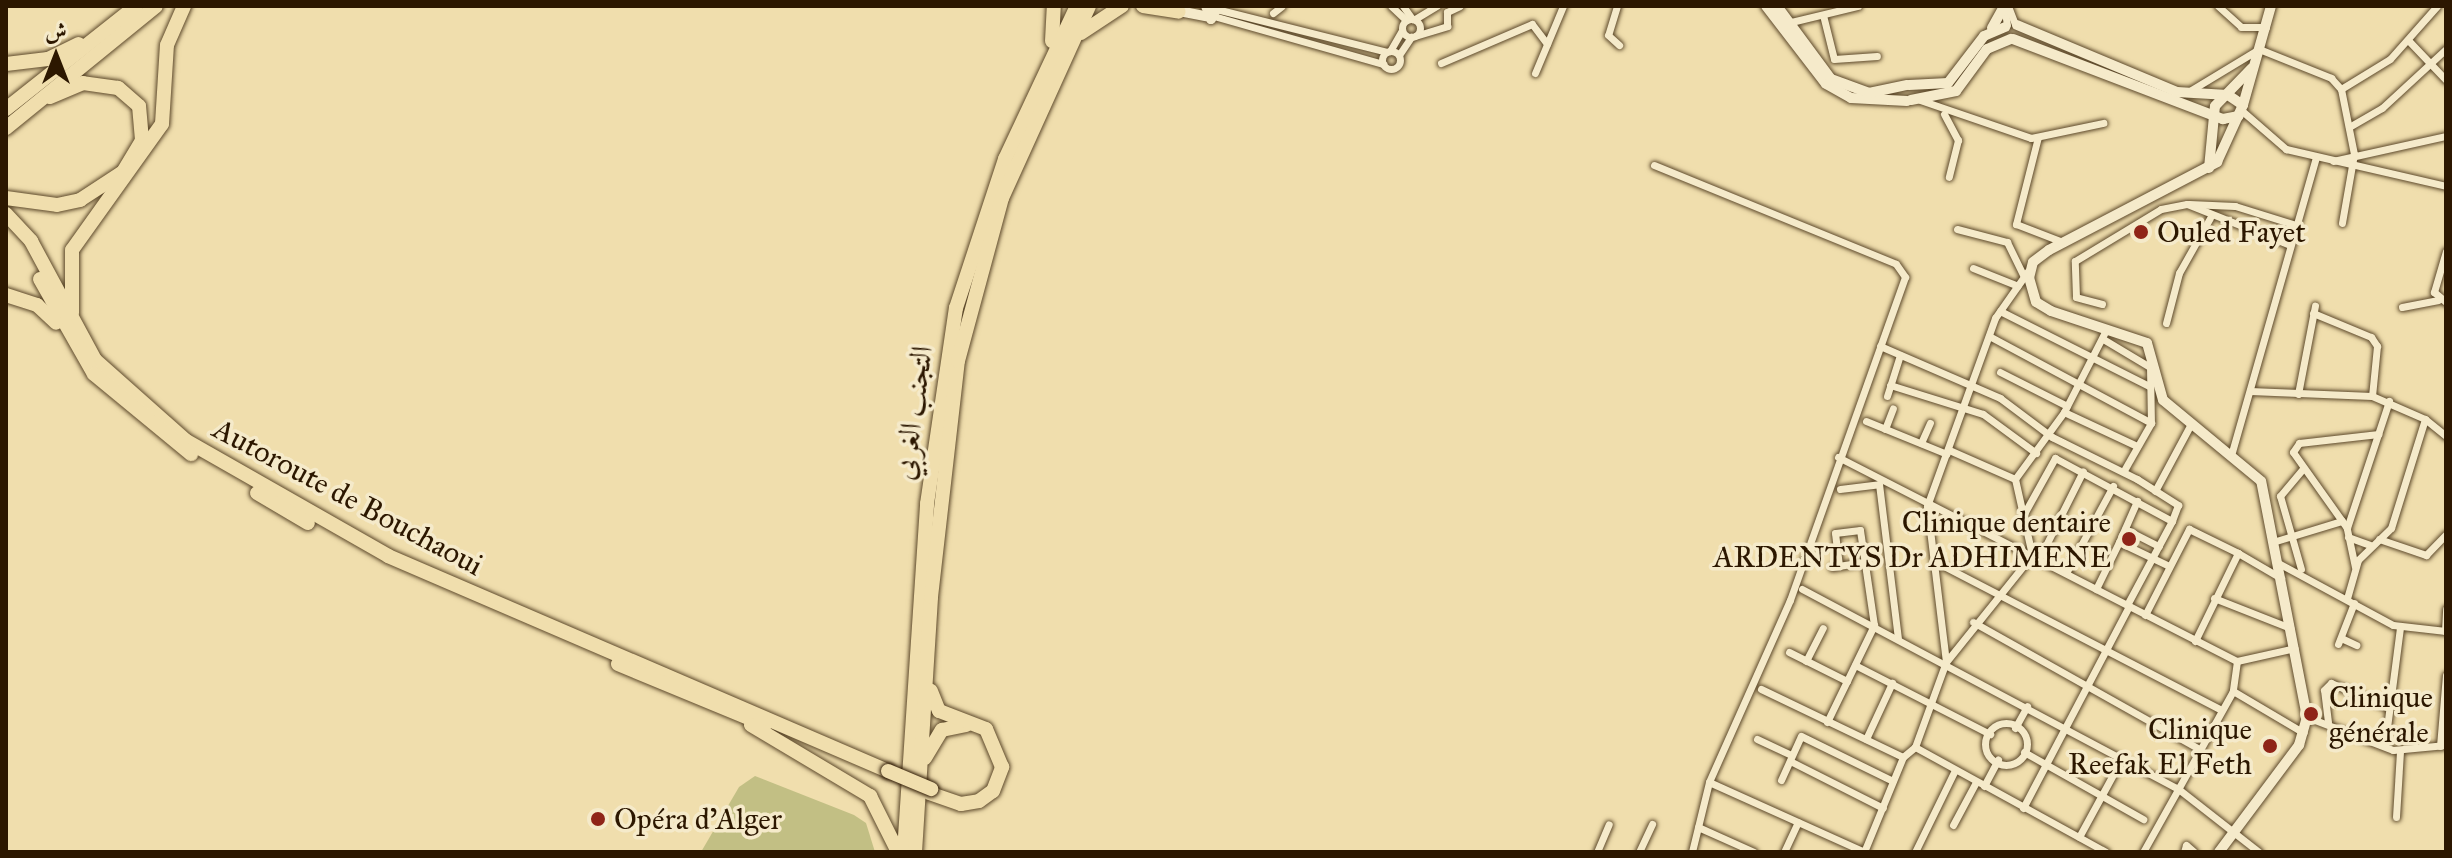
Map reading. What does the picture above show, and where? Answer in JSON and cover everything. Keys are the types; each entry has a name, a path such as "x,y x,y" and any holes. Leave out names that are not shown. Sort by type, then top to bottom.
{"highway":[{"path":"6,109 136,6"},
{"path":"6,128 50,97 156,6"},
{"path":"70,329 72,250 162,124 167,45 184,6"},
{"path":"1041,76 1056,31 1054,6"},
{"name":"التجنب الغربي","path":"904,852 941,387 968,261 1041,76 1077,6"},
{"name":"التجنب الغربي","path":"915,852 926,792 930,625 944,449 973,289 1022,146 1089,6"},
{"path":"1067,49 1096,17 1122,6"},
{"path":"1143,6 1179,12"},
{"path":"6,64 48,59 118,22"},
{"path":"6,198 57,205 80,200 123,172 142,140 139,106 118,88 83,83 50,97"},
{"name":"Autoroute de Bouchaoui","path":"6,214 31,241 70,329 133,399 185,440 363,542 888,774"},
{"name":"Autoroute de Bouchaoui","path":"6,225 94,374 133,413 290,513 411,577 888,774"},
{"path":"6,295 37,305 70,329"},
{"path":"888,774 961,804 979,801 993,791 1002,767 986,729 944,714 931,701 930,625"},
{"path":"690,694 859,787 889,821 898,852"},
{"path":"960,725 985,734 998,761 989,788 960,799 926,792 935,735 960,725"}],"main road":[{"path":"1160,6 1179,12 1213,9"},
{"path":"1766,6 1826,84 1851,98 1913,100 1956,91 1987,49 2012,39 2214,115 2241,110"},
{"path":"1777,6 1821,72 1845,88 1879,93 1908,85 1948,83 1992,28 2005,6"},
{"path":"2219,852 2304,733 2307,717 2276,541 2261,481 2232,452 2163,400 2153,349 2105,334 2036,302 2033,262 2208,170 2241,110 2272,9"},
{"path":"2011,25 2012,39"},
{"path":"1992,28 2011,25 2184,94 2223,95 2241,110"},
{"path":"2208,170 2214,115 2223,95 2255,65"},
{"path":"1908,85 1916,92 1913,100"}],"street":[{"path":"1273,13 1282,6"},
{"path":"1391,6 1411,19"},
{"path":"1403,6 1411,19 1413,36"},
{"path":"1383,64 1388,51 1411,19 1437,6"},
{"path":"1213,9 1394,68 1413,36 1447,26 1447,12 1460,6"},
{"path":"1535,73 1563,6"},
{"path":"1617,6 1608,35 1619,45"},
{"path":"1787,23 1858,6"},
{"path":"2005,6 2011,25"},
{"path":"2218,6 2241,27 2267,27"},
{"path":"2341,89 2408,40 2437,6"},
{"path":"1213,9 1399,55"},
{"path":"1823,15 1834,59 1877,56"},
{"path":"1441,63 1532,24 1547,44"},
{"path":"1402,30 1413,36"},
{"path":"2408,40 2446,80"},
{"path":"2184,94 2259,49 2314,67 2341,89 2355,168 2342,223"},
{"path":"2349,127 2382,108 2446,49"},
{"path":"1913,100 1944,114 2038,137 2103,123"},
{"path":"2241,110 2286,149 2355,168 2446,186"},
{"path":"1944,114 1958,140 1949,177"},
{"path":"2333,161 2446,136"},
{"path":"2038,137 2016,224 2064,243"},
{"path":"2232,452 2316,158"},
{"path":"1654,165 1903,269 1880,346 1838,457 1790,600 1709,782 1692,852"},
{"path":"2102,304 2076,297 2075,261 2161,209 2187,204 2235,206 2296,225"},
{"path":"2187,204 2210,218 2290,245"},
{"path":"2166,323 2179,273 2210,218"},
{"path":"1957,229 2007,242 2024,277"},
{"path":"2402,307 2442,301 2446,251"},
{"path":"1946,662 1927,506 1989,336 2000,311 2033,262"},
{"path":"1973,268 2018,286"},
{"path":"2298,394 2314,310 2371,337 2377,346 2372,396"},
{"path":"2000,311 2149,386"},
{"path":"2015,479 2066,409 2105,334 2144,358 2149,386 2151,423 2123,472"},
{"path":"1989,336 2151,423"},
{"path":"1880,346 1973,385 2048,434 2123,472 2178,505 2023,808"},
{"path":"1887,396 1900,355"},
{"path":"2000,372 2137,446"},
{"path":"1890,385 1965,407 2001,424 2036,453"},
{"path":"2250,391 2372,396 2425,419 2446,436"},
{"path":"2356,645 2340,641 2355,567 2346,529 2389,401"},
{"path":"1885,429 1893,408"},
{"path":"2355,567 2370,545 2391,528 2425,419"},
{"path":"1866,421 2015,479"},
{"path":"1921,443 1930,423"},
{"path":"2155,491 2191,424"},
{"path":"2370,545 2346,529 2293,457 2299,443 2378,434"},
{"path":"1838,457 1877,475 1898,638"},
{"path":"2025,512 2052,459 2113,486 2172,521"},
{"path":"2301,569 2280,492 2302,470"},
{"path":"1709,782 1865,852 1903,757 1915,747 1946,662 1973,622 2036,557 2083,471"},
{"path":"2015,479 2036,557"},
{"path":"1840,489 1879,484 2036,557 2237,661 2295,648"},
{"path":"2066,573 2113,486"},
{"path":"2096,589 2137,501"},
{"path":"2125,529 2159,546"},
{"path":"2145,615 2167,565 2189,529 2283,580"},
{"path":"2276,541 2346,529"},
{"path":"1827,722 1874,625 1860,530 1835,533 1835,566 1864,562"},
{"path":"2379,539 2426,555 2446,534"},
{"path":"2119,542 2167,565"},
{"path":"2195,641 2238,553"},
{"path":"1934,561 2108,647 2221,710"},
{"path":"2280,564 2400,627 2446,631 2446,609"},
{"path":"1802,589 1946,662 2177,788 2231,836 2259,852"},
{"path":"2214,598 2292,629"},
{"path":"1973,622 2199,749"},
{"path":"2385,743 2400,627"},
{"path":"1806,661 1823,628"},
{"path":"1789,652 1847,681"},
{"path":"2143,852 2233,691 2237,661"},
{"path":"1855,665 1990,734"},
{"path":"2307,717 2328,722 2400,751 2443,746 2446,675"},
{"path":"1866,739 1892,683"},
{"path":"2328,722 2324,690 2331,683 2389,708"},
{"path":"1761,689 1903,757"},
{"path":"2233,691 2304,733"},
{"path":"2015,728 2027,706"},
{"path":"1998,719 2015,728 2031,736 2015,769 1982,752 1998,719"},
{"path":"1781,780 1801,736 1893,781"},
{"path":"1757,739 1883,808"},
{"path":"1915,747 2106,852"},
{"path":"2396,817 2400,751"},
{"path":"2024,752 2143,819"},
{"path":"1953,825 1998,760"},
{"path":"2079,837 2121,760"},
{"path":"1915,852 1955,770"},
{"path":"1784,852 1798,822"},
{"path":"1597,852 1609,824"},
{"path":"1639,852 1652,824"},
{"path":"1698,827 1754,852"},
{"path":"2184,852 2186,845 2194,852"}],"shaded area":[{"path":"755,776 854,815 866,823 875,852 701,852 739,787"}],"place":[{"name":"Ouled Fayet","path":"2141,232"},
{"name":"Clinique dentaire ARDENTYS Dr ADHIMENE","path":"2129,539"},
{"name":"Clinique générale","path":"2311,714"},
{"name":"Clinique Reefak El Feth","path":"2270,746"},
{"name":"Opéra d'Alger","path":"598,819"}]}
